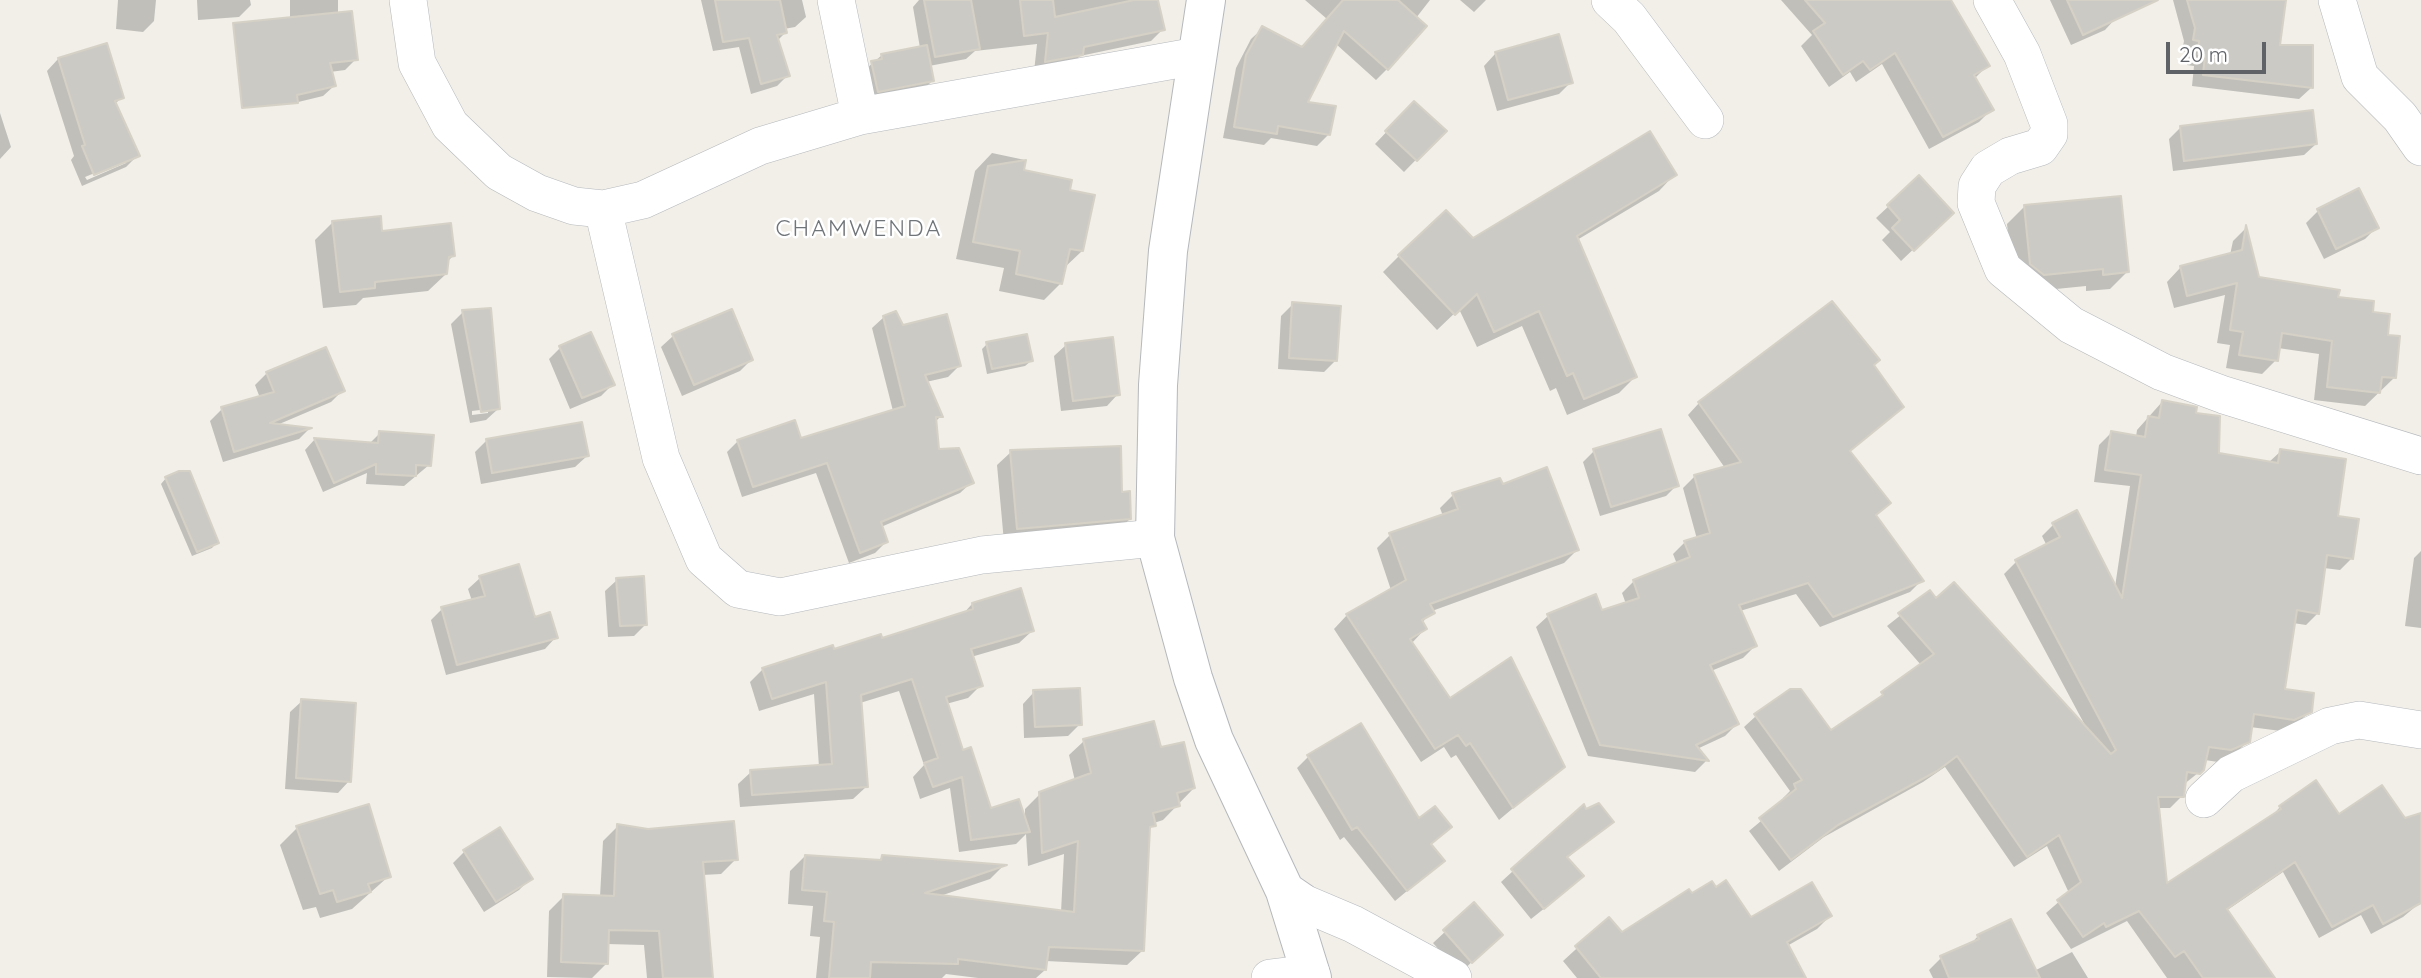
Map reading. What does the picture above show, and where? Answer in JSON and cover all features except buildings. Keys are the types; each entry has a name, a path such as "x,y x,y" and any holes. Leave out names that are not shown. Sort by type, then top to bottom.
{"street":[{"path":"408,0 417,63 450,125 499,172 537,193 574,206 603,209 643,200 760,146 860,116 1197,56"},
{"path":"836,0 860,116"},
{"path":"1206,0 1168,251 1158,384 1155,538 1193,678 1214,740 1293,897 1312,975 1270,978"},
{"path":"1610,0 1629,19 1704,120"},
{"path":"1992,0 2022,54 2049,124 2049,134 2040,147 2010,156 1988,169 1977,186 1976,203 2003,269 2071,325 2162,372 2224,395 2421,456"},
{"path":"2337,0 2360,77 2400,117 2421,147"},
{"path":"603,209 661,458 704,559 738,589 780,597 982,555 1155,538"},
{"path":"2204,799 2231,774 2330,726 2359,720 2421,730"},
{"path":"1293,897 1353,924 1453,978"}],"district":[{"name":"CHAMWENDA","path":"859,229"}]}
